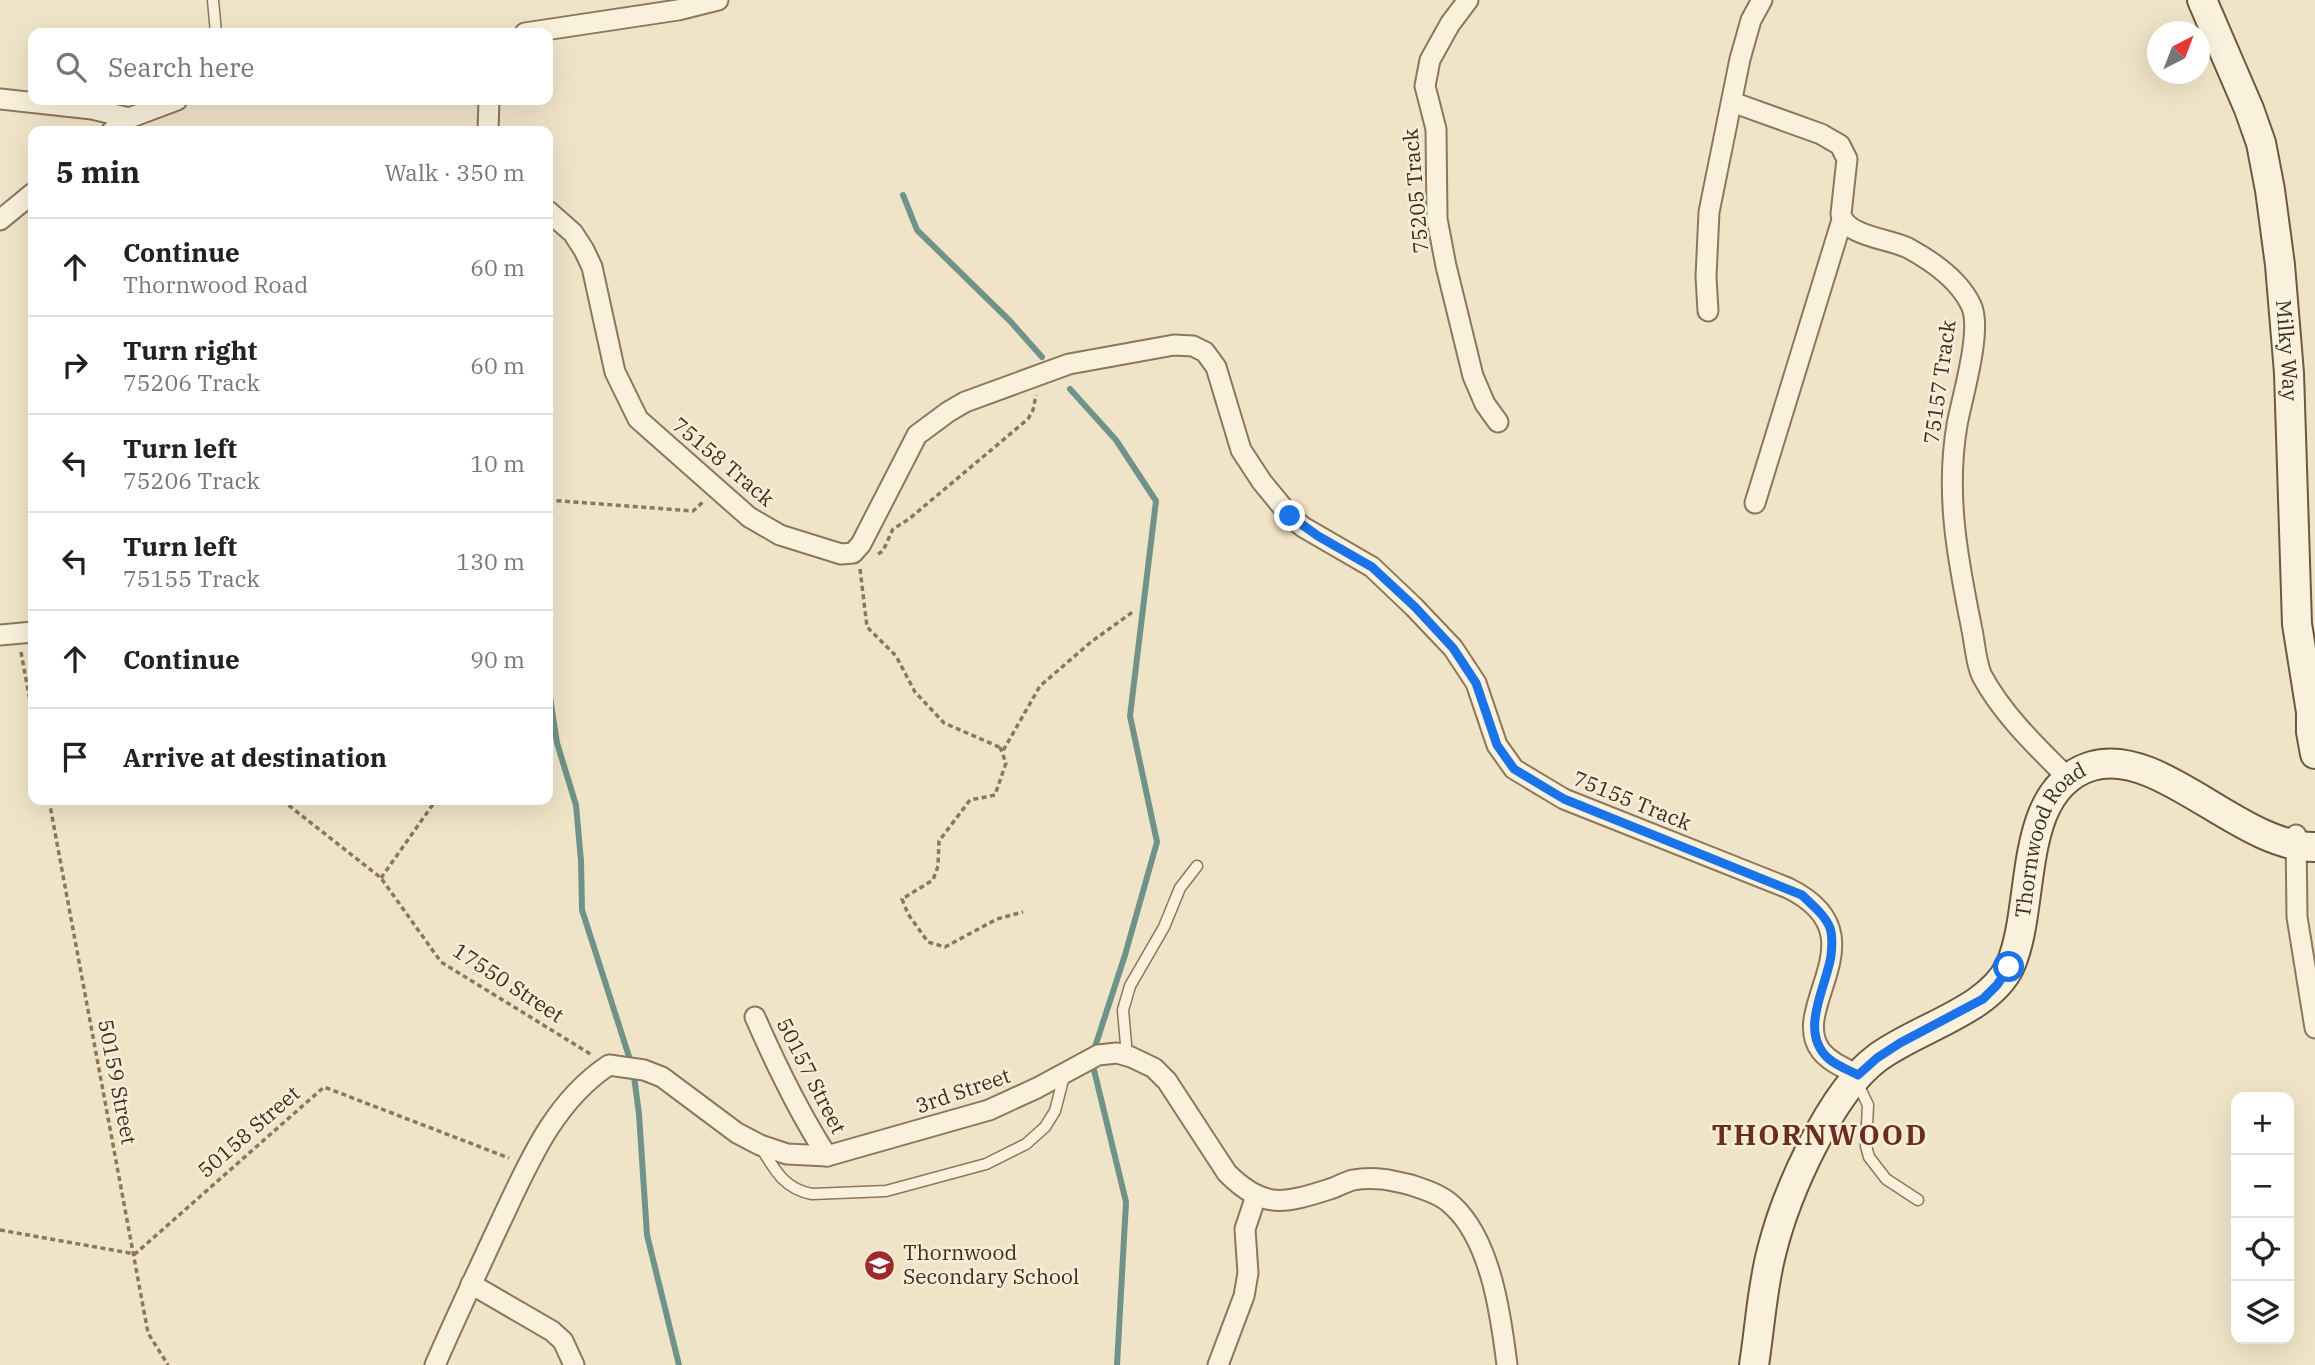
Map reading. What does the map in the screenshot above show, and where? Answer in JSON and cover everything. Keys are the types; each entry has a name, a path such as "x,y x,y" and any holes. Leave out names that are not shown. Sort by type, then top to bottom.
{"street":[{"path":"552,28 718,0"},
{"name":"75205 Track","path":"1468,0 1450,24 1430,60 1425,86 1436,129 1437,219 1446,266 1473,376 1485,404 1498,422"},
{"path":"1708,311 1706,242 1709,212 1740,59 1751,20 1762,0"},
{"name":"Milky Way","path":"2202,0 2253,120 2261,143 2270,190 2280,265 2289,373 2297,624 2313,716 2311,732 2315,754"},
{"path":"0,99 28,102"},
{"path":"1732,102 1821,134 1840,145 1847,159 1842,220 1755,503"},
{"path":"61,105 92,108 129,118"},
{"path":"119,126 129,118 164,105"},
{"path":"488,126 489,105"},
{"path":"0,220 28,198"},
{"name":"75158 Track","path":"553,215 573,233 588,258 615,372 638,419 749,517 780,535 856,558"},
{"name":"75157 Track","path":"1842,220 1851,229 1906,247 1932,263 1953,281 1970,304 1974,340 1952,461 1954,527 1981,674 2004,710 2068,778"},
{"name":"75155 Track","path":"1041,376 1069,364 1174,345 1193,346 1205,352 1216,367 1241,450 1262,482 1290,516 1303,527 1372,567 1415,607 1453,648 1469,671 1497,745 1514,769 1564,799 1802,895 1825,919 1831,929 1832,943 1829,967 1815,1012 1815,1035 1819,1049 1830,1061 1857,1077"},
{"path":"856,558 917,435 933,421 965,402 1041,376"},
{"name":"Thornwood Road","path":"1754,1365 1772,1250 1799,1172 1818,1136 1857,1077 1877,1058 1983,999 1997,985 2009,967 2020,938 2044,808 2055,790 2068,778 2091,766 2109,762 2131,765 2179,787 2221,812 2300,839"},
{"path":"2300,839 2297,917 2315,1028"},
{"name":"50157 Street","path":"755,1017 784,1083 827,1156"},
{"name":"3rd Street","path":"608,1065 644,1070 662,1077 737,1133 760,1145 787,1154 827,1156 989,1110 1098,1055 1117,1053 1127,1056 1154,1068 1167,1081 1227,1173 1240,1186 1256,1196 1276,1201 1292,1201 1352,1181 1385,1178 1439,1196 1454,1206 1471,1229 1488,1266 1503,1333 1507,1365"},
{"path":"435,1365 544,1134 575,1093 608,1065"},
{"path":"1218,1365 1244,1296 1248,1273 1245,1229 1256,1196"},
{"path":"471,1284 552,1331 563,1340 574,1365"}],"lane":[{"path":"214,0 216,28"},
{"path":"1127,1056 1123,1010 1130,986 1164,927 1180,888 1197,866"},
{"path":"760,1145 778,1176 794,1189 812,1194 886,1191 986,1164 1026,1144 1045,1127 1055,1111 1064,1073"},
{"path":"1857,1077 1868,1105 1866,1146 1869,1157 1885,1179 1918,1200"}],"path":[{"path":"1041,376 1033,410 1028,419 893,529 883,551 856,558 867,627 896,656 915,691 944,723 1004,749 1040,687 1091,642 1134,611"},
{"path":"553,500 693,511 716,490"},
{"path":"17,633 28,691"},
{"path":"1000,747 1006,763 995,795 970,800 939,841 938,866 933,880 902,899 908,914 928,942 945,947 997,919 1023,912"},
{"name":"50159 Street","path":"50,805 148,1333 169,1365"},
{"name":"17550 Street","path":"288,805 382,878 442,962 608,1065"},
{"path":"382,878 433,805"},
{"name":"50158 Street","path":"133,1254 324,1087 528,1164"},
{"path":"0,1230 133,1254"}],"waterway":[{"path":"903,195 917,230 1010,321 1042,357"},
{"path":"1070,389 1116,440 1156,501 1130,716 1157,842 1125,955 1094,1050"},
{"path":"553,717 557,743 576,805 582,910 633,1069 639,1114 647,1235 679,1365"},
{"path":"1094,1070 1126,1202 1117,1365"}],"place":[{"name":"Thornwood Secondary School","path":"880,1265"}],"district":[{"name":"THORNWOOD","path":"1820,1135"}],"route":[{"path":"1290,516 1303,527 1372,567 1415,607 1453,648 1476,683 1497,745 1514,769 1564,799 1802,895 1831,929 1829,967 1815,1012 1815,1035 1819,1049 1830,1061 1858,1075 1900,1043 1983,999 2009,967"}]}
